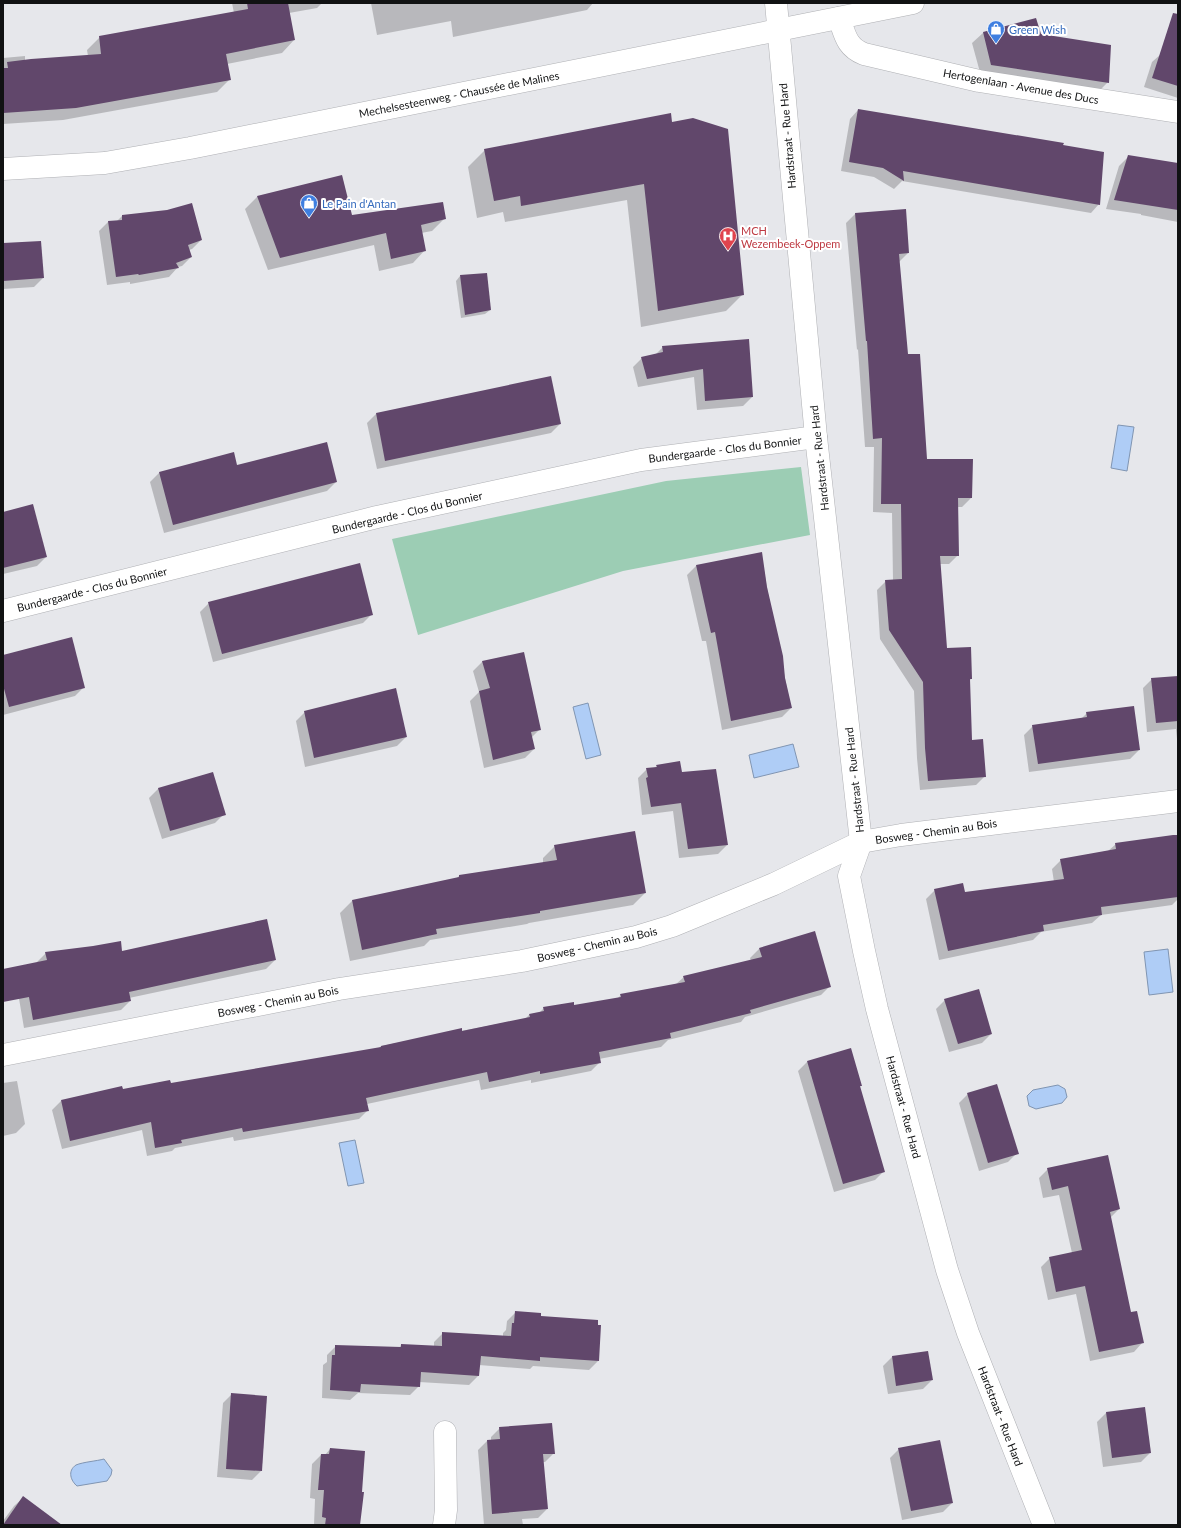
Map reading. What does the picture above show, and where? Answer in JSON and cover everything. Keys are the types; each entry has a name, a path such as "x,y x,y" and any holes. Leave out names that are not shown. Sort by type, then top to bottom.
{"street":[{"name":"Hardstraat - Rue Hard","path":"776,3 777,31 816,437 861,842 849,876 877,1009 945,1263 968,1333 1044,1525"},
{"name":"Mechelsesteenweg - Chaussée de Malines","path":"3,169 105,163 138,158 913,3"},
{"name":"Hertogenlaan - Avenue des Ducs","path":"839,18 850,45 856,51 864,54 979,81 1178,112"},
{"name":"Bundergaarde - Clos du Bonnier","path":"3,611 377,517 641,460 816,437"},
{"name":"Bosweg - Chemin au Bois","path":"3,1055 339,989 522,961 636,937 672,926 774,884 861,842 901,835 1178,801"},
{"path":"444,1525 446,1510 445,1432"}],"green space":[{"path":"801,467 810,535 623,571 418,635 392,539 666,481"}],"water":[{"path":"1118,425 1134,427 1127,471 1111,468"},
{"path":"588,703 601,755 586,759 573,707"},
{"path":"793,744 799,767 754,778 749,755"},
{"path":"1168,949 1173,992 1149,995 1144,952"},
{"path":"1058,1085 1065,1089 1067,1097 1062,1103 1036,1109 1029,1106 1027,1096 1033,1090"},
{"path":"355,1140 364,1183 348,1186 339,1143"},
{"path":"104,1459 112,1470 107,1481 77,1486 75,1484 71,1476 73,1467 82,1463"}],"building":[{"path":"247,3 288,3 295,40 226,54 231,80 76,108 3,113 3,68 8,68 7,62 101,54 99,36 248,9"},
{"path":"1173,13 1178,14 1178,86 1152,78"},
{"path":"1036,18 1041,34 1111,45 1109,83 991,65 983,32"},
{"path":"858,109 1064,143 1063,145 1104,152 1100,205 903,171 904,181 883,168 849,162"},
{"path":"671,113 672,122 693,118 728,129 744,295 658,311 644,184 521,206 520,196 494,201 484,149"},
{"path":"1128,155 1178,163 1178,210 1114,200"},
{"name":"Le Pain d'Antan","path":"342,175 352,215 443,202 446,219 421,225 426,251 391,259 386,233 280,258 257,196"},
{"path":"192,203 202,240 188,245 192,257 176,263 179,268 139,275 116,277 108,221 122,220 122,215 167,210"},
{"path":"906,209 909,253 899,254 908,354 920,354 927,459 973,459 972,498 958,498 959,556 940,556 947,648 971,647 972,679 970,679 972,740 983,739 986,777 928,781 925,748 923,682 889,630 885,580 902,579 901,504 881,504 882,438 873,439 867,341 855,213"},
{"path":"41,241 44,278 3,281 3,243"},
{"path":"487,273 491,310 465,315 460,275"},
{"path":"749,339 753,397 705,401 703,369 647,379 641,357 663,352 662,346"},
{"path":"551,376 561,424 385,461 376,413"},
{"path":"327,442 337,482 173,525 159,472 234,452 237,465"},
{"path":"33,504 47,557 3,568 3,512"},
{"path":"762,552 767,587 783,656 785,678 792,708 731,721 715,632 711,633 696,565"},
{"path":"360,563 373,615 222,654 208,602"},
{"path":"72,637 85,688 9,707 3,685 3,655"},
{"path":"524,652 541,730 531,732 535,749 493,760 479,691 490,688 482,661"},
{"path":"1178,676 1178,721 1156,723 1151,678"},
{"path":"396,688 407,737 314,758 304,711"},
{"path":"1134,706 1140,750 1038,764 1032,725 1087,717 1086,712"},
{"path":"680,761 682,772 716,769 728,845 688,849 681,803 651,807 646,778 648,777 646,768 657,767 656,765"},
{"path":"213,772 226,815 170,831 158,788"},
{"path":"635,831 646,893 540,911 540,913 436,929 437,934 362,950 352,900 459,877 459,875 557,860 554,845"},
{"path":"1178,835 1178,897 1101,907 1102,915 1043,925 1044,931 948,951 934,889 963,883 965,892 1064,879 1060,859 1116,849 1115,843"},
{"path":"267,919 276,960 129,992 131,1001 33,1020 29,997 3,1002 3,969 47,960 45,952 121,941 122,951"},
{"path":"815,931 831,987 750,1010 751,1013 670,1033 671,1038 599,1052 601,1063 540,1074 540,1071 489,1082 487,1072 366,1098 369,1111 243,1132 242,1128 181,1140 182,1143 155,1148 151,1122 70,1141 61,1100 122,1086 123,1089 170,1080 171,1083 381,1047 462,1028 462,1031 530,1017 529,1014 544,1011 543,1007 574,1002 574,1005 621,997 620,994 685,982 683,976 762,957 759,948"},
{"path":"979,989 992,1034 958,1044 944,999"},
{"path":"851,1048 862,1086 860,1086 885,1172 843,1184 807,1061"},
{"path":"997,1084 1019,1154 988,1163 967,1093"},
{"path":"1108,1155 1120,1209 1110,1212 1131,1312 1137,1311 1144,1343 1099,1352 1085,1286 1056,1292 1049,1257 1082,1250 1068,1186 1052,1190 1047,1168"},
{"path":"515,1311 541,1313 541,1316 598,1320 598,1325 601,1325 599,1361 540,1357 540,1361 481,1356 479,1376 421,1372 420,1387 361,1384 360,1392 330,1390 332,1355 335,1355 335,1345 401,1347 401,1344 442,1346 442,1332 511,1336"},
{"path":"928,1351 933,1380 896,1386 892,1356"},
{"path":"231,1393 267,1396 262,1471 226,1469"},
{"path":"1145,1407 1151,1453 1112,1458 1106,1412"},
{"path":"552,1423 555,1454 543,1454 548,1509 492,1514 487,1440 500,1439 499,1427"},
{"path":"940,1440 953,1503 911,1511 898,1448"},
{"path":"330,1448 365,1451 362,1492 364,1492 360,1525 325,1525 326,1518 322,1517 324,1490 318,1490 321,1454 329,1454"},
{"path":"23,1496 62,1525 3,1525"}],"place":[{"name":"Green Wish","path":"996,44"},
{"name":"Le Pain d'Antan","path":"309,218"},
{"name":"MCH Wezembeek-Oppem","path":"728,251"}]}
